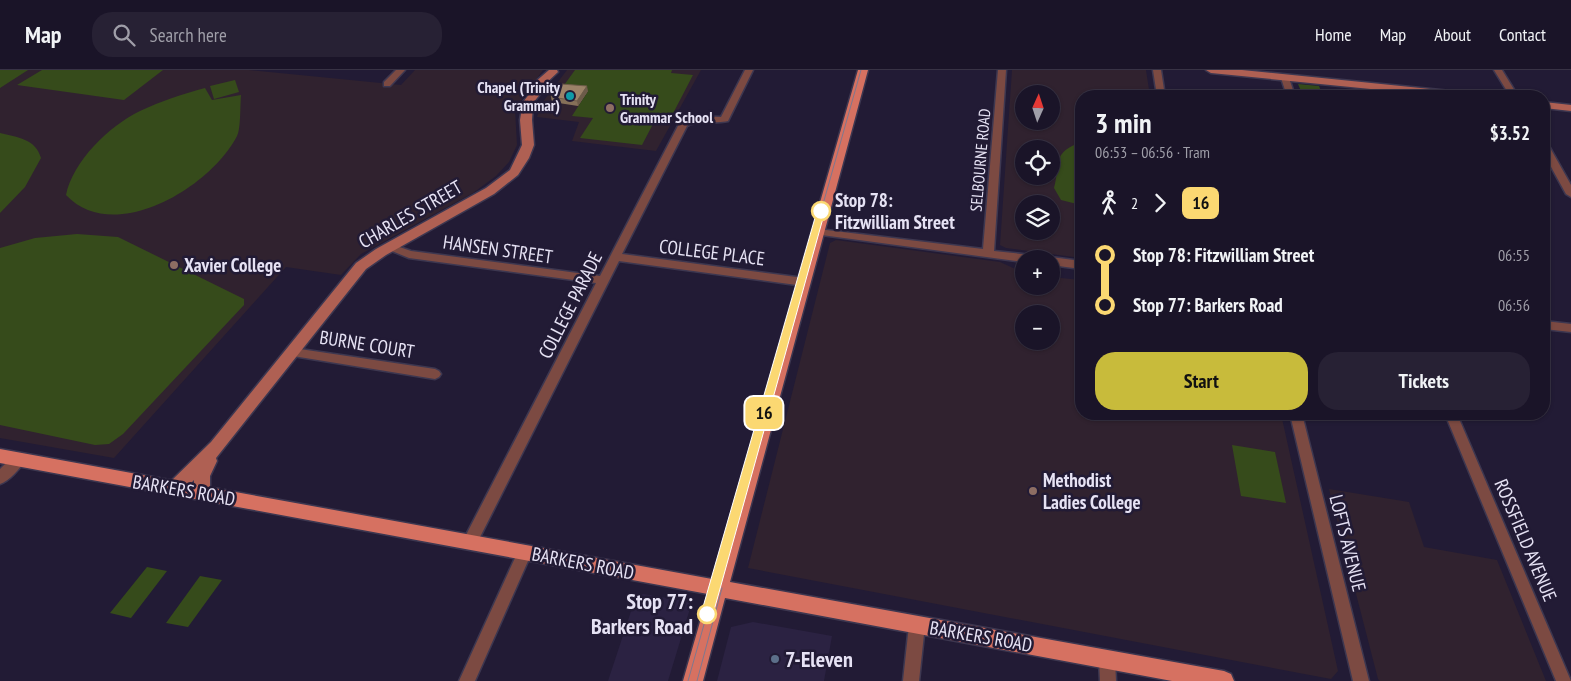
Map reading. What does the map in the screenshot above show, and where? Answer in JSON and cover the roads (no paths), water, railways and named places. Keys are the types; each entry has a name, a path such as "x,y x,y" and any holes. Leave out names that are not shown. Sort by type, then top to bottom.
{"main road":[{"path":"692,681 864,70"},
{"name":"BARKERS ROAD","path":"0,456 1224,681"}],"street":[{"path":"388,84 400,70"},
{"name":"COLLEGE PARADE","path":"470,542 684,122 694,118 723,120 727,118 749,70"},
{"name":"SELBOURNE ROAD","path":"988,253 1002,70"},
{"path":"1157,70 1160,90"},
{"path":"1211,70 1390,90"},
{"path":"1498,70 1510,90"},
{"name":"CHARLES STREET","path":"175,488 217,446 361,266 490,191 514,172 523,158 528,145 527,109 542,96 554,71"},
{"path":"1285,78 1289,90"},
{"path":"1550,106 1571,108"},
{"path":"1550,157 1571,194"},
{"path":"818,232 1015,257"},
{"name":"HANSEN STREET","path":"391,247 410,254 603,280"},
{"name":"COLLEGE PLACE","path":"615,257 804,282"},
{"path":"1060,262 1075,264"},
{"path":"1550,325 1571,328"},
{"name":"BURNE COURT","path":"293,352 435,374"},
{"name":"LOFTS AVENUE","path":"1297,420 1361,681"},
{"name":"ROSSFIELD AVENUE","path":"1454,420 1564,681"},
{"name":"CHARLES STREET","path":"202,493 203,473 217,446"},
{"path":"0,478 18,460"},
{"path":"467,681 525,552"},
{"path":"911,681 918,625"},
{"path":"1107,660 1108,681"}],"tram line":[{"path":"688,681 861,70"},
{"name":"16","path":"707,614 821,211"},
{"path":"697,681 722,588"}],"place":[{"name":"Chapel (Trinity Grammar)","path":"570,96"},
{"name":"Trinity Grammar School","path":"610,108"},
{"name":"Stop 78: Fitzwilliam Street","path":"821,211"},
{"name":"Xavier College","path":"174,265"},
{"name":"Methodist Ladies College","path":"1033,491"},
{"name":"Stop 77: Barkers Road","path":"707,614"},
{"name":"7-Eleven","path":"775,659"}]}
